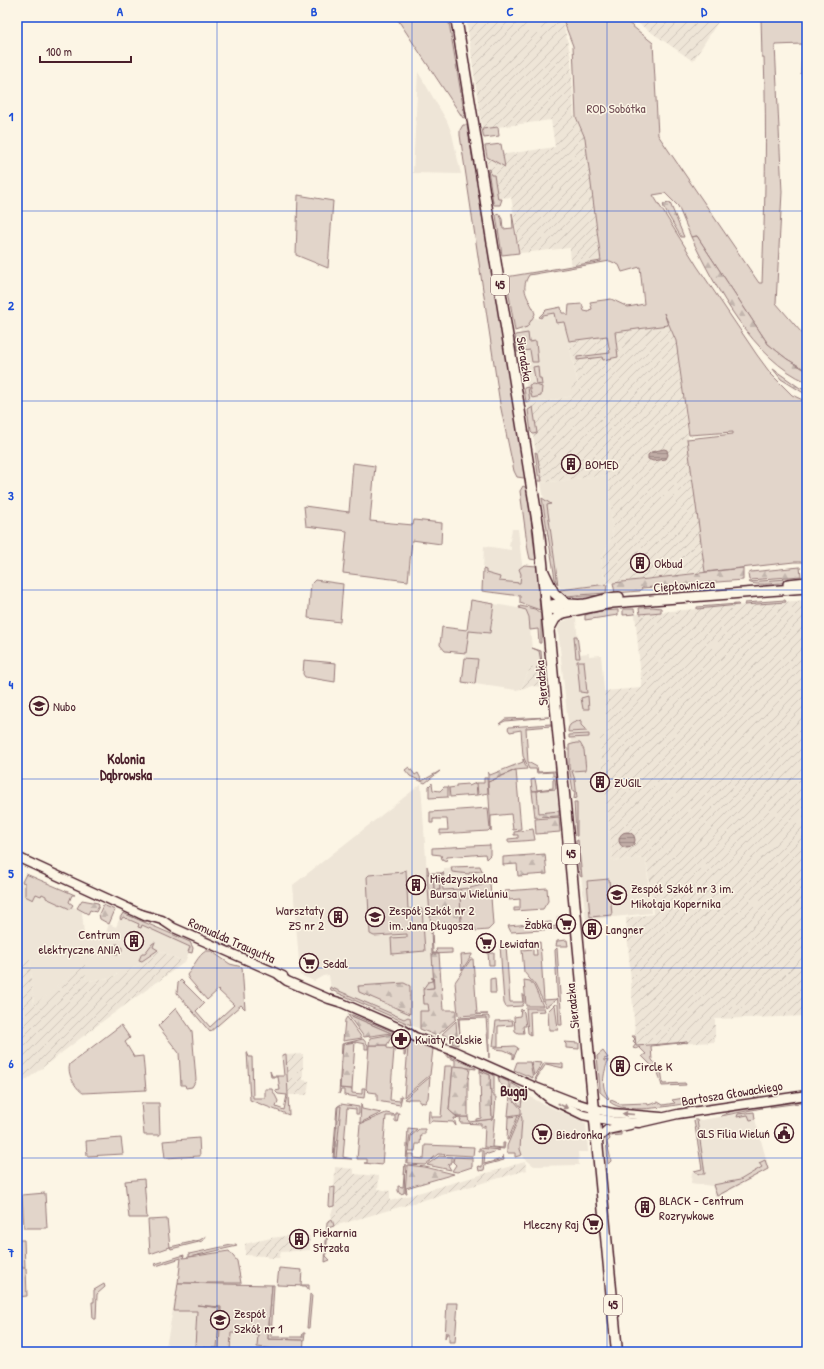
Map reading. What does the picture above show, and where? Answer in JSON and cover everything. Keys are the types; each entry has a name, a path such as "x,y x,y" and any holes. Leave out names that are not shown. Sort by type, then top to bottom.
{"main road":[{"name":"Sieradzka","path":"456,17 532,482 543,569 617,1352"},
{"path":"543,569 554,593 566,603"},
{"name":"Ciepłownicza","path":"547,607 555,604 566,603 581,604 612,597 807,582"},
{"name":"Ciepłownicza","path":"563,613 612,603 807,588"},
{"path":"547,607 563,613 556,619 549,630"}],"street":[{"name":"Romualda Traugutta","path":"17,857 61,876 74,885"},
{"name":"Romualda Traugutta","path":"17,863 74,885 141,914 160,925 174,928 280,975 287,981 404,1030 415,1037 454,1051 595,1114"},
{"name":"Bartosza Głowackiego","path":"595,1114 639,1123 662,1117 807,1095"},
{"name":"Bartosza Głowackiego","path":"595,1114 618,1113 662,1117"},
{"path":"597,1139 607,1130 639,1123"}],"shaded area":[{"path":"466,17 554,17 554,21 563,22 571,57 574,115 585,138 601,262 571,266 570,248 520,253 511,197 493,199 486,157 555,147 551,120 482,129"},
{"path":"629,17 721,17 693,61"},
{"path":"418,72 447,121 452,134 461,174 413,173"},
{"path":"661,306 676,341 705,572 607,583 603,573 601,559 613,535 608,475 541,483 528,405 573,396 571,384 578,383 564,322"},
{"path":"554,313 556,323 564,322 578,384 573,396 528,405 519,319 531,317 540,319 543,315"},
{"path":"664,449 667,450 668,455 666,459 653,461 648,459 648,455 651,452"},
{"path":"608,475 613,535 601,559 603,573 607,584 560,590 541,483"},
{"path":"512,529 518,529 525,591 520,596 482,591 484,546 511,550 511,547 509,546"},
{"path":"807,600 807,1016 715,1019 715,1042 636,1046 626,918 653,914 646,858 613,861 600,745 600,736 608,736 604,691 642,688 635,614"},
{"path":"494,604 523,609 527,611 529,617 532,649 539,651 541,662 539,667 530,668 521,689 516,690 475,684 478,660 465,658 469,630 490,633"},
{"path":"576,618 579,654 589,653 589,656 601,655 608,736 601,741 600,745 613,861 646,858 651,913 586,920 577,836 575,780 573,776 571,739 558,629 560,623"},
{"path":"542,666 546,687 532,686 521,689 530,668"},
{"name":"Zespół Szkół nr 2 im. Jana Długosza","path":"421,784 427,874 444,873 444,868 480,866 483,881 490,883 493,925 431,930 436,1036 331,990 329,975 323,976 314,981 300,975 293,885"},
{"path":"556,789 559,811 539,813 537,791"},
{"path":"627,832 634,837 635,840 630,847 627,848 620,843 619,840 624,833"},
{"path":"17,881 82,911 84,935 100,939 105,935 109,924 116,927 121,915 191,947 185,962 158,950 126,973 117,974 110,978 86,981 84,965 34,1006 30,960 17,961"},
{"path":"568,913 569,925 566,928 557,929 556,916"},
{"path":"158,950 185,962 103,1021 17,1087 17,961 30,960 34,1005 85,964 86,981 110,978 124,971 126,973"},
{"path":"303,1054 303,1080 309,1081 307,1095 288,1095 286,1055"},
{"path":"522,1092 543,1104 586,1124 588,1152 578,1152 579,1165 534,1166 524,1158 520,1149"},
{"path":"753,1112 769,1169 716,1198 712,1186 691,1183 692,1172 702,1169 694,1121"},
{"path":"525,1162 527,1170 334,1226 331,1214 334,1206 335,1167 354,1169 354,1174 379,1176 378,1189 390,1191 390,1201"},
{"path":"301,1234 301,1237 310,1236 310,1250 281,1252 279,1258 245,1255 245,1244 271,1238"},
{"name":"Zespół Szkół nr 1","path":"178,1283 272,1285 268,1339 304,1340 303,1352 165,1352"}],"green space":[{"path":"396,17 448,17 465,117 463,118"},
{"name":"ROD Sobótka","path":"562,17 621,17 653,43 658,135 759,283 762,283 765,199 765,114 764,57 762,57 761,17 807,17 807,70 801,74 802,44 775,45 782,192 776,303 807,339 807,371 787,359 768,344 697,236 691,237 678,206 665,193 653,195 697,266 771,374 792,395 807,402 807,562 794,562 705,572 687,439 733,434 733,432 689,435 676,341 664,313 668,325 615,332 618,357 603,360 602,357 577,360 577,357 610,353 607,336 569,341 564,322 556,323 554,313 543,315 541,318 539,317 546,310 561,307 562,313 566,313 568,316 569,305 582,304 584,311 589,312 589,310 592,309 590,302 611,299 628,307 644,304 640,267 622,272 619,265 610,261 529,275 526,281 525,291 535,314 527,327 515,331 506,277 601,261 585,138 576,117 573,46"},
{"path":"463,125 467,125 526,478 517,477 514,471 500,404 460,135 460,130"},
{"path":"498,127 499,136 484,138 482,129"},
{"path":"501,144 505,167 487,157 485,146"},
{"path":"490,169 491,175 494,175 498,199 502,199 500,205 494,205 493,202 488,170"},
{"path":"298,195 333,201 328,268 296,255"},
{"path":"670,203 684,237 681,237 664,208 663,204"},
{"path":"512,213 519,253 502,255 496,215 499,214 502,219 503,229 513,228"},
{"path":"697,236 768,344 787,359 807,371 807,382 788,372 753,340 724,299 712,278 691,237"},
{"path":"528,333 529,342 536,341 538,362 532,362 530,350 517,352 515,335"},
{"path":"538,366 539,378 541,378 542,385 536,384 533,367"},
{"path":"773,369 800,388 807,390 807,395 781,379"},
{"path":"533,384 542,387 541,396 532,398 529,385"},
{"path":"528,387 530,402 526,402 524,388"},
{"path":"533,407 537,433 533,434 531,432 528,410"},
{"path":"535,452 537,453 542,481 539,481"},
{"path":"353,463 375,466 370,521 413,525 414,520 442,523 441,544 412,540 408,581 343,573 347,531 306,526 304,506 349,512"},
{"path":"523,486 527,488 536,560 530,559 528,550 520,491"},
{"path":"542,498 551,504 547,505 558,585 555,579"},
{"path":"524,565 537,566 540,610 520,603 520,596 482,591 483,569 486,570 486,573 500,577 499,581 520,583 521,574 519,569"},
{"path":"800,567 801,576 749,580 748,574 751,572"},
{"path":"743,568 743,580 642,588 640,591 615,593 613,583"},
{"path":"800,578 797,581 772,584 758,584 749,582"},
{"path":"315,580 343,584 340,622 308,618 311,584"},
{"path":"607,584 606,593 565,596 560,590"},
{"path":"604,595 584,600 567,599 567,597"},
{"path":"471,600 494,604 490,633 469,631 466,653 445,651 440,645 442,627 467,630"},
{"path":"785,600 786,602 744,605 745,603"},
{"path":"739,605 697,609 697,607"},
{"path":"520,606 535,609 541,614 541,643 539,643 538,629 530,630 529,617 526,610 519,608"},
{"path":"639,608 661,608 661,612 640,614"},
{"path":"623,609 634,609 635,614 623,615"},
{"path":"618,610 618,615 585,620 585,615 600,611"},
{"path":"574,636 577,636 580,658 576,658"},
{"path":"532,648 541,651 546,681 542,669 536,668 539,667 541,662 539,651"},
{"path":"465,658 478,659 475,684 462,682"},
{"path":"304,660 336,663 335,682 305,677 303,674"},
{"path":"577,661 584,661 587,693 580,692"},
{"path":"588,696 589,709 583,709 581,698"},
{"path":"549,717 505,721 499,724 505,719"},
{"path":"581,720 581,725 587,731 568,732 570,725"},
{"path":"551,724 551,726 526,728 528,762 537,767 538,772 555,771 556,776 553,776 553,772 537,773 536,769 529,769 523,756 521,730 510,732 508,729 509,727"},
{"path":"589,734 589,737 569,738 569,735"},
{"path":"580,743 584,750 586,770 572,771 575,780 577,798 574,799 575,791 573,791 569,766 569,745"},
{"path":"523,759 527,769 515,770 488,782 488,772 490,775 523,762"},
{"path":"409,767 415,775 418,773 422,781 440,771 425,783 410,776 405,770"},
{"path":"516,770 521,829 513,830 511,814 491,816 491,831 488,782"},
{"path":"484,778 487,778 488,793 478,795 477,783 484,783"},
{"path":"535,779 537,790 553,788 553,779 555,779 556,789 532,791 531,780"},
{"path":"432,783 433,790 440,791 444,787 448,787 448,797 429,798 429,786"},
{"path":"476,783 477,795 450,797 449,788 456,787 456,785 468,784 469,786"},
{"path":"532,791 537,791 539,813 559,811 559,816 535,817"},
{"path":"574,802 577,802 577,836 576,836"},
{"path":"488,808 490,829 488,831 440,834 440,830 448,830 447,819 433,819 433,823 430,823 430,812"},
{"path":"559,817 560,832 536,834 535,819"},
{"path":"533,829 535,840 508,842 508,839 518,838 518,835 514,835 514,832"},
{"path":"578,840 582,877 580,876 576,841"},
{"path":"490,845 490,855 486,859 485,854 447,857 446,861 442,859 441,855 432,854 432,848"},
{"path":"545,854 547,874 518,876 517,864 503,865 503,857"},
{"path":"427,866 429,873 444,873 439,874 440,890 434,890 433,874 427,874"},
{"path":"480,866 482,871 470,872 469,874 452,872 451,867"},
{"path":"406,870 408,909 422,909 425,951 392,954 391,938 407,937 407,934 374,936 370,934 367,877 369,875 403,872"},
{"path":"26,874 75,895 72,895 69,902 73,905 70,909 46,898 46,896 42,894 41,896 36,894 33,900 25,896 25,883 22,882"},
{"path":"427,874 433,874 434,890 440,890 439,874 444,874 442,878 443,890 460,889 461,928 431,929"},
{"path":"609,879 612,915 590,917 587,881"},
{"path":"482,882 490,883 493,925 488,930 476,931 475,927 461,928 460,889 468,888 470,893 470,888 482,885"},
{"path":"547,888 548,901 543,909 514,911 514,908 520,908 520,899 509,900 509,898 506,898 505,891"},
{"path":"82,900 98,903 99,906 96,912 90,910 88,914 77,908"},
{"path":"103,905 115,910 109,924 100,919 99,914"},
{"path":"123,913 190,942 193,948 192,953 188,952 190,947 142,925 141,928 138,927 139,924 123,917 121,920 120,918"},
{"path":"551,922 552,927 557,926 557,929 511,932 508,926"},
{"path":"431,929 433,953 437,953 436,949 452,949 452,953 432,954"},
{"path":"567,940 568,946 556,946 557,941"},
{"path":"155,942 153,947 158,950 142,961 139,960 142,953 145,953"},
{"path":"540,942 544,1000 557,999 546,1007 535,985 524,972 522,950 533,949 533,955 537,955 536,943"},
{"path":"117,944 122,949 117,954 112,949"},
{"path":"500,945 506,945 510,1002 523,1002 522,995 524,995 524,1003 522,1006 506,1007 504,1003"},
{"path":"557,948 562,1025 559,1025 555,950"},
{"path":"206,951 211,951 230,964 242,967 245,1009 241,1005 210,1032 177,993 178,983 181,980 204,1003 196,1011 210,1027 234,1005 218,990 207,1000 189,979 187,975 198,959"},
{"path":"488,953 494,953 494,965 489,965"},
{"path":"432,954 439,954 443,1010 456,1010 456,1019 437,1036 420,1029 420,1011 429,1011 428,1004 424,1004 423,989 434,988"},
{"path":"461,955 472,955 462,970"},
{"path":"471,959 473,959 477,1014 488,1014 459,1016 455,982"},
{"path":"432,977 434,988 423,989 428,982 432,981"},
{"path":"495,978 496,993 490,993 490,979"},
{"path":"524,980 530,981 534,986 543,1006 526,1006"},
{"path":"404,983 410,986 410,1014 359,992 358,986"},
{"path":"330,987 404,1019 408,1017 410,1018 411,1025 331,990"},
{"path":"555,1004 558,1030 549,1030 548,1011"},
{"path":"176,1008 192,1031 196,1080 192,1087 186,1088 185,1085 181,1085 179,1053 158,1026"},
{"path":"526,1008 544,1008 545,1011 530,1012 531,1035 528,1033"},
{"path":"521,1009 524,1012 526,1026 523,1026 524,1033 518,1033 515,1031 514,1017 520,1016"},
{"path":"349,1015 353,1015 394,1032 391,1033"},
{"path":"349,1015 391,1033 364,1037"},
{"path":"488,1016 489,1058 486,1018 459,1019 460,1035 458,1019"},
{"path":"347,1017 362,1038 343,1041 345,1020"},
{"path":"512,1020 513,1025 498,1026 498,1046 493,1046 496,1021"},
{"path":"456,1021 458,1045 452,1043 453,1039 442,1034"},
{"path":"121,1025 130,1038 125,1042 134,1057 143,1056 146,1090 83,1093 77,1088 72,1080 69,1072 70,1064"},
{"path":"393,1034 387,1045 369,1045 370,1038"},
{"path":"632,1036 635,1036 636,1044 633,1041 635,1039"},
{"path":"363,1039 368,1045 368,1049 365,1049 365,1044 355,1042 340,1088 352,1089 352,1093 362,1094 362,1088 365,1088 364,1098 344,1095 344,1090 341,1090 339,1094 342,1044"},
{"path":"411,1039 433,1049 430,1075 404,1097 408,1047"},
{"path":"355,1042 352,1089 340,1088 343,1044"},
{"path":"564,1042 579,1043 579,1049 566,1048 566,1044"},
{"path":"688,1042 651,1046 652,1060 661,1069 663,1084 685,1083 686,1085 662,1086 658,1072 642,1056 646,1054 639,1047 636,1049 633,1048 636,1044 636,1046"},
{"path":"369,1045 387,1045 387,1048 393,1049 393,1047 406,1050 404,1056 404,1051 394,1050 390,1100 400,1101 400,1096 402,1096 400,1105 377,1101 377,1093 369,1092 366,1089"},
{"path":"515,1046 518,1048 513,1059 513,1054 504,1050 495,1049 495,1047"},
{"path":"603,1051 608,1058 604,1059 604,1061 608,1060 603,1084 609,1098 608,1099 600,1092 597,1056"},
{"path":"247,1052 249,1057 252,1057 253,1098 265,1098 265,1089 272,1089 278,1101 276,1107 284,1110 287,1095 278,1094 275,1091 280,1090 278,1077 271,1077 270,1071 272,1076 284,1076 282,1055 286,1054 289,1115 250,1100"},
{"path":"447,1055 476,1069 455,1066 455,1060 447,1057"},
{"path":"517,1062 530,1062 533,1078 514,1070"},
{"path":"531,1062 542,1063 534,1076"},
{"path":"544,1063 563,1064 563,1068 546,1064 536,1079 537,1080 535,1079"},
{"path":"445,1066 453,1066 449,1110 457,1117 468,1117 469,1122 492,1119 490,1075 480,1071 480,1069 494,1075 494,1097 496,1097 492,1147 503,1148 503,1143 505,1143 504,1149 484,1147 485,1125 481,1128 481,1124 460,1123 461,1119 454,1118 456,1126 453,1122 432,1121 428,1124 429,1111 431,1111 431,1117 441,1117"},
{"path":"453,1066 470,1069 468,1080 468,1117 457,1117 449,1110"},
{"path":"480,1071 490,1075 492,1119 476,1121 476,1119 481,1118"},
{"path":"430,1077 428,1098 425,1103 419,1102 419,1099 404,1099"},
{"path":"498,1077 509,1082 509,1090 500,1084"},
{"path":"511,1083 520,1088 523,1093 521,1107 510,1094"},
{"path":"510,1096 521,1109 521,1114 508,1116"},
{"path":"684,1098 689,1103 636,1109 617,1106 610,1102 611,1100 620,1104 647,1103 648,1105 658,1102 663,1105 675,1103 672,1100"},
{"path":"807,1099 807,1102 770,1107 771,1104"},
{"path":"141,1103 159,1103 160,1135 144,1135"},
{"path":"341,1104 359,1107 359,1114 356,1114 356,1109 347,1108 343,1157 352,1159 333,1158 337,1107"},
{"path":"361,1104 362,1109 381,1113 360,1123"},
{"path":"338,1106 341,1106 336,1158 334,1157"},
{"path":"759,1106 762,1108 721,1116 734,1110"},
{"path":"754,1112 755,1119 750,1120 748,1115 737,1117 738,1114"},
{"path":"386,1113 396,1115 396,1113 399,1113 397,1122 395,1121 395,1116 386,1116 382,1165 364,1163 367,1163 367,1159 357,1159 360,1124"},
{"path":"520,1115 522,1119 520,1149 522,1155 515,1157 515,1153 507,1153 507,1146"},
{"path":"518,1116 508,1140 507,1140 508,1117"},
{"path":"694,1120 697,1120 705,1174 699,1174 694,1171 702,1169"},
{"path":"408,1128 417,1129 410,1135 406,1163"},
{"path":"419,1129 425,1129 425,1134 421,1134 420,1144 416,1144 415,1151 409,1151 411,1136"},
{"path":"621,1133 621,1135 609,1136 610,1139 607,1142 611,1161 608,1164 606,1139 608,1135"},
{"path":"121,1138 123,1154 87,1156 86,1141"},
{"path":"199,1138 200,1156 165,1158 163,1141"},
{"path":"425,1145 474,1147 473,1156 438,1154 425,1165 408,1164 408,1154 414,1154 414,1158 424,1159"},
{"path":"479,1148 500,1150 488,1154 485,1153 484,1164 502,1159 503,1155 504,1160 485,1165 484,1170 479,1171 478,1166 482,1167 483,1151 479,1151"},
{"path":"439,1156 452,1157 452,1162 448,1165 451,1170 427,1165"},
{"path":"454,1157 472,1158 472,1167 457,1172 452,1171 456,1165 453,1162"},
{"path":"765,1160 768,1169 717,1196 713,1185 740,1180 762,1167 759,1163"},
{"path":"405,1164 404,1193 400,1194 398,1191 398,1186 403,1187"},
{"path":"407,1165 425,1167 454,1174 406,1188 407,1193 405,1193"},
{"path":"144,1179 147,1218 129,1218 125,1181"},
{"path":"335,1187 334,1206 330,1207 330,1188"},
{"path":"45,1193 47,1228 24,1228 22,1195"},
{"path":"167,1219 170,1247 150,1254 148,1220"},
{"path":"332,1219 334,1226 328,1228 326,1256 330,1260 325,1262 327,1222"},
{"path":"206,1236 203,1241 171,1249 170,1247 200,1240"},
{"path":"17,1240 24,1240 25,1267 17,1267"},
{"path":"236,1244 237,1246 189,1257 189,1254"},
{"path":"229,1251 237,1261 241,1283 178,1283 181,1258 156,1266 155,1264 184,1255 183,1258"},
{"path":"17,1268 26,1268 27,1296 17,1297"},
{"path":"279,1268 302,1270 301,1285 309,1285 309,1290 306,1286 277,1285"},
{"name":"Zespół Szkół nr 1","path":"178,1283 272,1285 268,1339 304,1340 303,1352 287,1352 284,1350 257,1347 258,1334 231,1333 230,1352 194,1352 194,1348 219,1349 221,1307 197,1305 220,1308 217,1348 195,1347 197,1311 174,1311"},
{"path":"104,1284 105,1287 97,1294 96,1319 93,1319 92,1302 94,1302 94,1290"},
{"path":"272,1285 274,1285 271,1337 302,1337 303,1333 305,1333 304,1340 268,1339"},
{"path":"310,1294 312,1295 309,1328 307,1328"},
{"path":"447,1303 458,1303 455,1342 449,1342 449,1333 447,1333 445,1338"}],"place":[{"name":"BOMED","path":"571,464"},
{"name":"Okbud","path":"640,563"},
{"name":"Nubo","path":"39,706"},
{"name":"ZUGIL","path":"600,782"},
{"name":"Międzyszkolna Bursa w Wieluniu","path":"416,885"},
{"name":"Zespół Szkół nr 3 im. Mikołaja Kopernika","path":"617,895"},
{"name":"Warsztaty ZS nr 2","path":"338,917"},
{"name":"Zespół Szkół nr 2 im. Jana Długosza","path":"375,917"},
{"name":"Żabka","path":"566,924"},
{"name":"Langner","path":"592,929"},
{"name":"Centrum elektryczne ANIA","path":"134,941"},
{"name":"Lewiatan","path":"486,943"},
{"name":"Sedal","path":"309,963"},
{"name":"Kwiaty Polskie","path":"401,1039"},
{"name":"Circle K","path":"620,1066"},
{"name":"GLS Filia Wieluń","path":"784,1133"},
{"name":"Biedronka","path":"542,1134"},
{"name":"BLACK - Centrum Rozrywkowe","path":"645,1207"},
{"name":"Mleczny Raj","path":"593,1224"},
{"name":"Piekarnia Strzała","path":"299,1239"},
{"name":"Zespół Szkół nr 1","path":"220,1320"}],"district":[{"name":"Kolonia Dąbrowska","path":"126,768"},
{"name":"Bugaj","path":"514,1091"}]}
